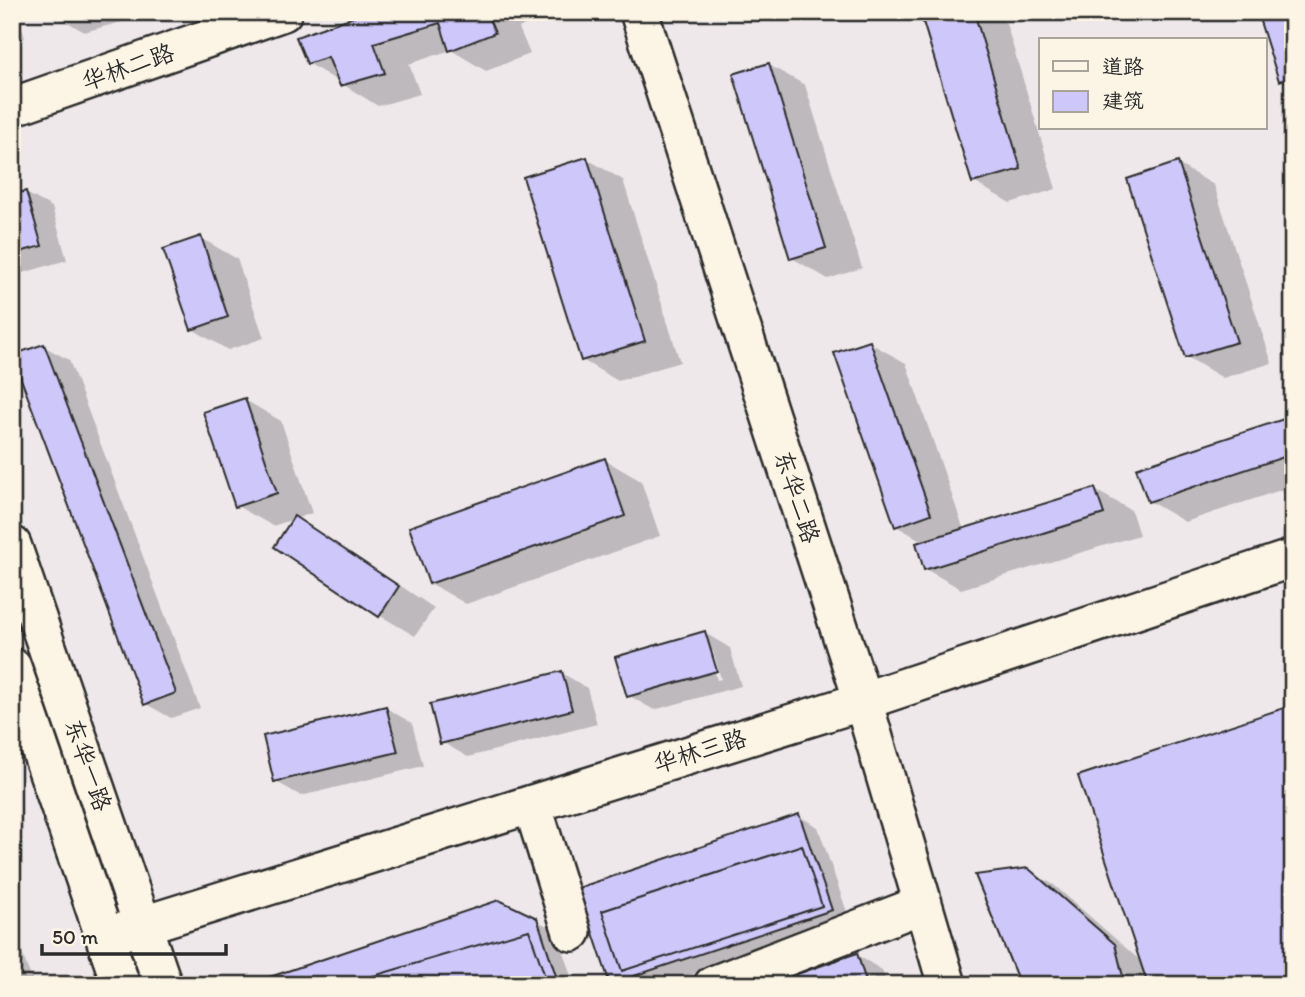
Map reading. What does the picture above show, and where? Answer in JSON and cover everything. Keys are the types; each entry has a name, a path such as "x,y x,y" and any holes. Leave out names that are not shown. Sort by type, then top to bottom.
{"street":[{"name":"华林二路","path":"12,107 283,12"},
{"name":"东华二路","path":"639,12 863,701 947,985"},
{"name":"东华一路","path":"12,545 163,985"},
{"name":"华林三路","path":"105,937 863,701 1293,558"},
{"name":"东华一路","path":"12,667 121,985"},
{"path":"532,804 572,932"},
{"path":"713,985 923,904"}],"building":[{"path":"367,12 486,12 495,33 449,51 440,23 374,43 385,73 340,86 328,57 307,64 296,37"},
{"path":"929,12 974,12 1021,169 972,183 921,15"},
{"path":"1257,12 1293,12 1293,77 1279,81"},
{"path":"769,63 826,248 790,259 733,74"},
{"path":"587,157 645,341 581,361 523,177"},
{"path":"1178,162 1237,342 1185,358 1127,179"},
{"path":"26,191 42,246 12,254 12,195"},
{"path":"201,236 228,317 191,330 163,249"},
{"path":"870,341 931,514 895,527 834,353"},
{"path":"44,344 176,693 144,705 12,355"},
{"path":"245,398 277,493 235,507 203,412"},
{"path":"1293,416 1293,454 1148,502 1136,468"},
{"path":"605,458 625,516 429,584 409,527"},
{"path":"1095,488 1104,514 924,570 916,543"},
{"path":"294,516 399,586 379,617 274,547"},
{"path":"705,631 717,671 627,697 615,657"},
{"path":"562,671 572,710 440,744 430,704"},
{"path":"1293,705 1293,985 1148,985 1078,776"},
{"path":"386,706 398,752 274,782 263,736"},
{"path":"799,814 832,910 610,984 578,888"},
{"path":"802,845 822,906 622,971 602,911"},
{"path":"1028,868 1115,944 1125,985 1020,985 975,875"},
{"path":"499,900 537,918 559,985 259,985 258,981"},
{"path":"529,930 548,985 343,985"},
{"path":"857,953 867,985 766,985"}]}
